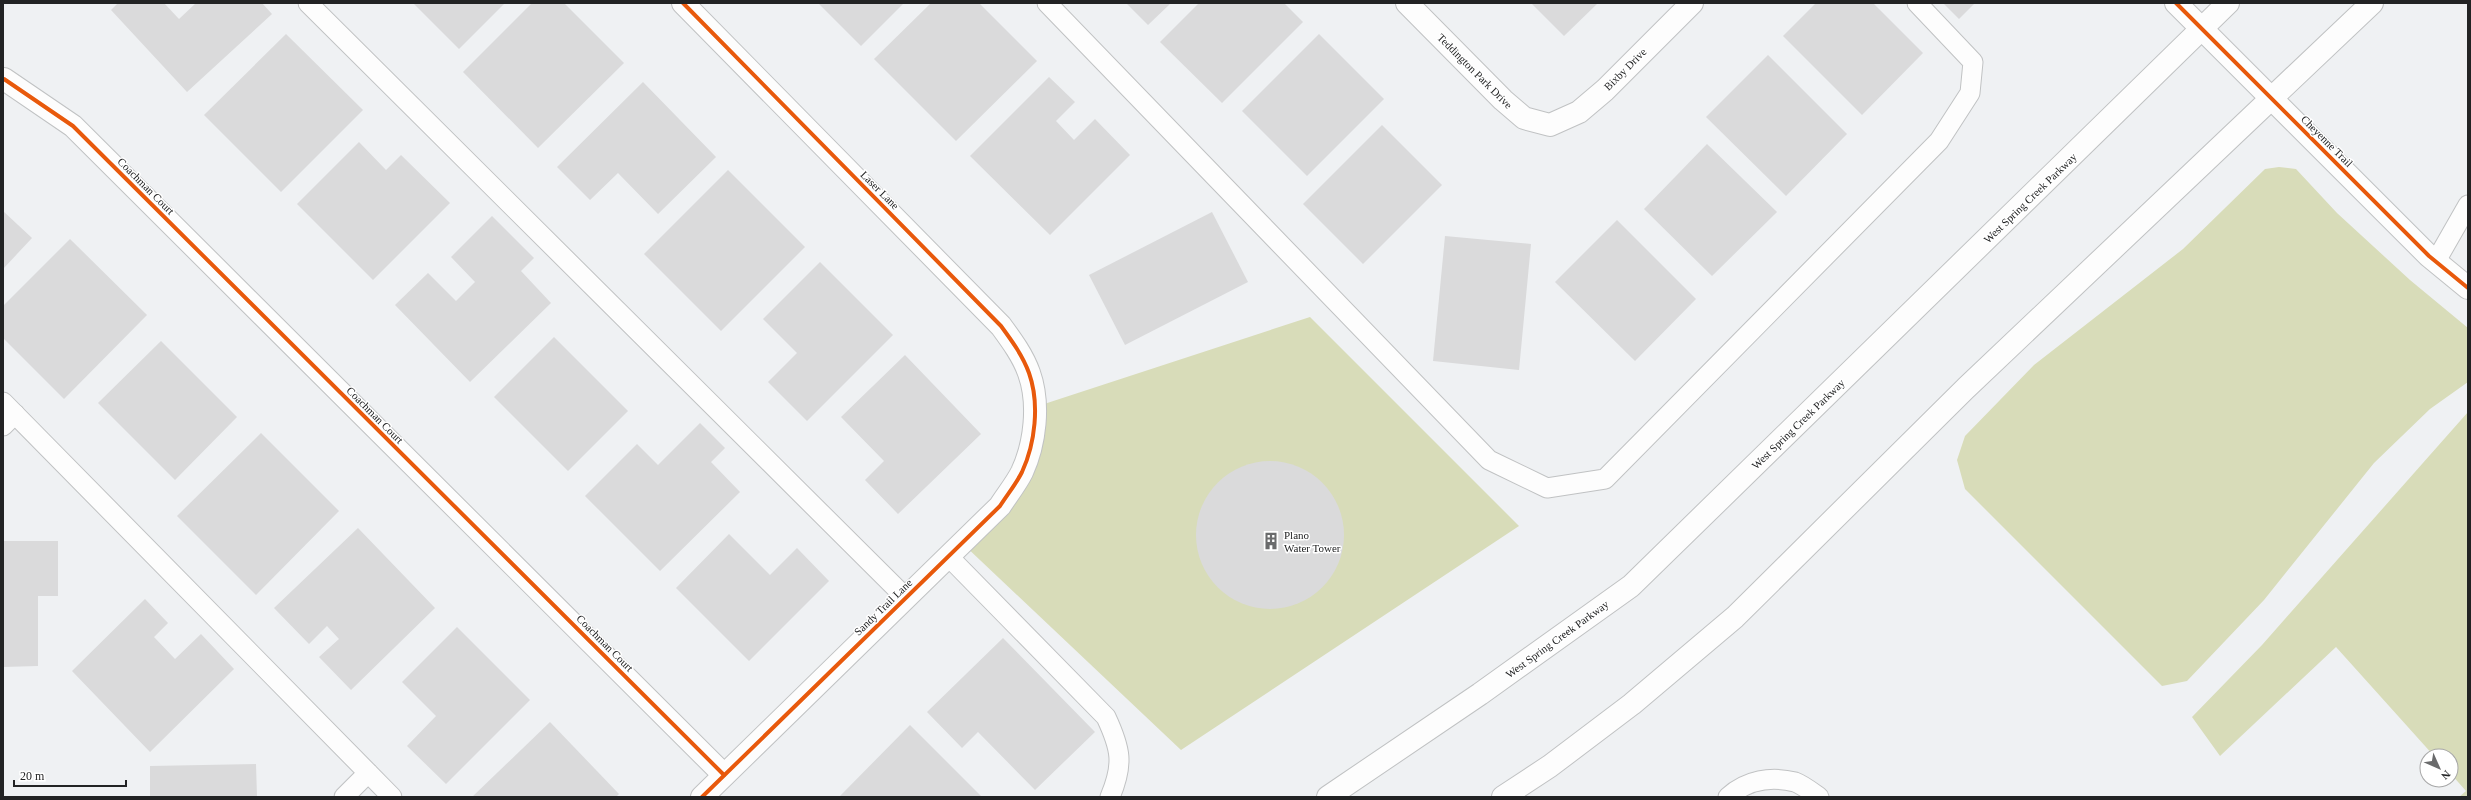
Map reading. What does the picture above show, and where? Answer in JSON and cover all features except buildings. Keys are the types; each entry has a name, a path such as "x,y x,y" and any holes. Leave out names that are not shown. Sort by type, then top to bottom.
{"street":[{"name":"Laser Lane","path":"683,3 1001,326 1018,349 1030,374 1036,407"},
{"name":"Teddington Park Drive","path":"1407,3 1503,100 1524,118 1550,125"},
{"name":"Bixby Drive","path":"1550,125 1579,112 1605,90 1692,3"},
{"name":"Cheyenne Trail","path":"2176,3 2270,98 2436,261 2468,288"},
{"name":"West Spring Creek Parkway","path":"1328,797 1480,694 1632,586 2228,3"},
{"path":"1503,797 1550,766 1632,704 1735,617 1966,388 2270,98 2372,3"},
{"name":"Coachman Court","path":"4,79 73,126 724,775"},
{"name":"Sandy Trail Lane","path":"702,797 1000,506 1021,474 1030,451 1036,407"}],"lane":[{"path":"308,3 906,598"},
{"path":"1047,3 1489,460 1547,488 1605,479 1939,141 1970,93 1973,62 1917,3"},
{"path":"2436,261 2468,205"},
{"path":"7,414 392,797"},
{"path":"948,556 1106,717 1118,743 1118,777 1110,797"},
{"path":"344,797 368,773"},
{"path":"1728,797 1737,789 1766,778 1796,782 1819,797"}],"green space":[{"path":"2279,167 2296,169 2337,213 2410,280 2468,328 2468,382 2430,409 2374,463 2264,600 2187,681 2162,686 1965,489 1957,460 1965,436 2034,365 2183,249 2265,169"},
{"path":"1310,317 1519,526 1181,750 962,543 1000,506 1035,407"},
{"path":"2468,412 2468,797 2459,797 2466,791 2459,783 2459,748 2427,748 2336,647 2220,756 2192,717 2262,645"}],"cycle path":[{"path":"683,3 1001,326 1027,367 1032,385 1035,411 1033,437 1022,472 1000,506 702,797"},
{"path":"2176,3 2429,256 2468,288"},
{"path":"4,79 73,126 724,775"}],"place":[{"name":"Plano Water Tower","path":"1271,541"}]}
